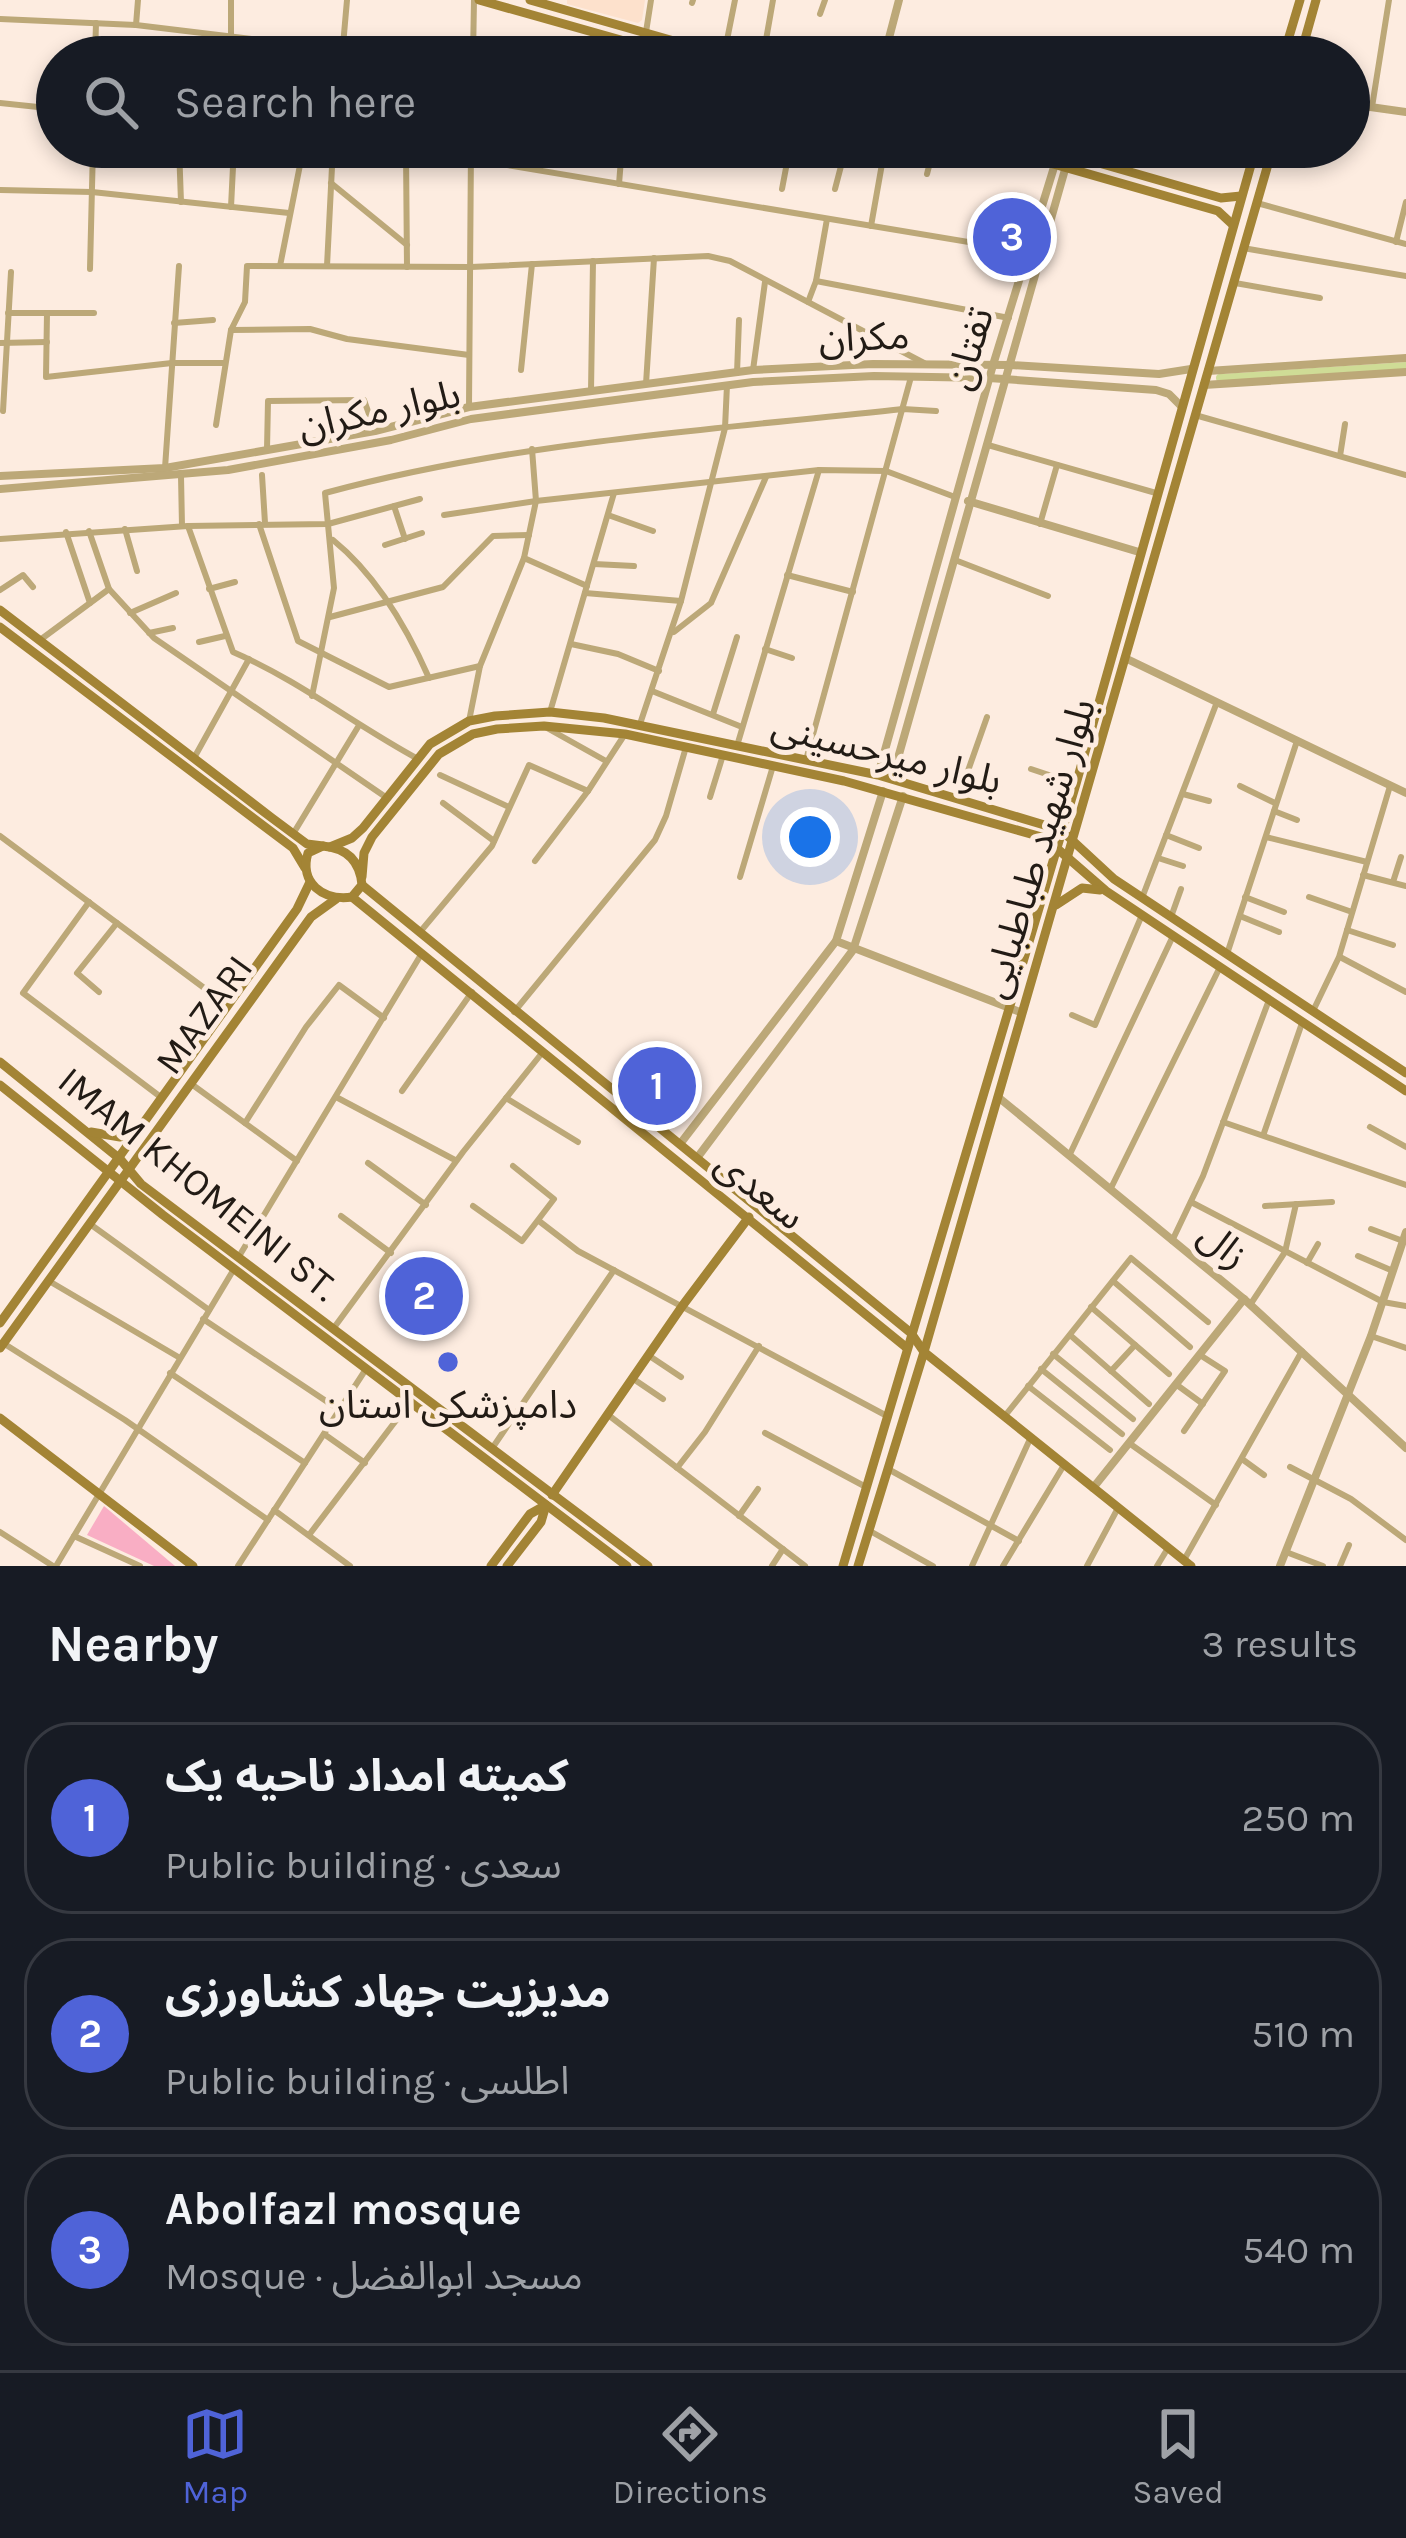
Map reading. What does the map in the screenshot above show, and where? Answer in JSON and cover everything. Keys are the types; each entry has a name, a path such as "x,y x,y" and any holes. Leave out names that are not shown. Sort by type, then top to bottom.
{"main road":[{"path":"477,0 608,36"},
{"path":"530,0 560,4 657,36"},
{"path":"1289,36 1300,0"},
{"path":"1306,36 1316,0"},
{"path":"1068,168 1217,211 1233,226"},
{"path":"1116,168 1221,198 1241,196"},
{"name":"بلوار شهید طباطبایی","path":"858,1566 996,1095 1056,845 1250,168"},
{"name":"بلوار شهید طباطبایی","path":"843,1566 911,1333 1068,857 1267,168"},
{"path":"1217,211 1221,198"},
{"path":"1217,280 1233,283"},
{"path":"0,610 307,844 348,854 362,881 352,897 337,898 319,891 293,848 0,627"},
{"name":"بلوار میرحسینی","path":"326,846 352,838 430,744 469,721 550,712 640,724 878,775 1061,830 1096,865 1142,898 1406,1073"},
{"name":"بلوار میرحسینی","path":"362,881 364,853 372,837 439,754 473,734 544,726 625,734 903,796 1056,845 1106,891 1406,1091"},
{"path":"976,818 979,805"},
{"path":"305,868 308,853 326,846"},
{"path":"1089,879 1087,871 1096,865"},
{"name":"سعدی","path":"362,881 419,934 911,1333 924,1352"},
{"name":"MAZARI","path":"2,1315 120,1159 297,909 310,882"},
{"path":"1052,909 1082,888 1106,891"},
{"name":"سعدی","path":"352,897 907,1348"},
{"name":"MAZARI","path":"2,1345 311,917 337,898"},
{"path":"1380,1074 1389,1061"},
{"name":"IMAM KHOMEINI ST.","path":"0,1062 366,1369 627,1566"},
{"name":"IMAM KHOMEINI ST.","path":"0,1085 119,1181 333,1329 648,1566"},
{"path":"83,1129 120,1137 138,1132"},
{"path":"507,1566 541,1522 553,1493 682,1305 749,1217"},
{"path":"907,1348 924,1352 1188,1563"},
{"path":"0,1418 193,1566"},
{"path":"491,1566 530,1514 546,1504"}],"street":[{"path":"136,25 138,0"},
{"path":"231,0 231,36"},
{"path":"344,36 347,0"},
{"path":"474,36 477,0"},
{"path":"646,33 651,0"},
{"path":"730,36 735,0"},
{"path":"767,36 773,0"},
{"path":"820,14 825,0"},
{"path":"886,36 899,0"},
{"path":"1389,0 1372,107 1406,112"},
{"path":"0,19 136,25 223,36"},
{"path":"96,22 96,36"},
{"path":"0,103 36,107"},
{"path":"90,269 93,168"},
{"path":"180,168 181,202"},
{"path":"231,207 233,168"},
{"path":"280,266 300,168"},
{"path":"327,266 332,168"},
{"path":"406,168 407,267"},
{"path":"469,407 471,168"},
{"path":"524,168 1028,252"},
{"path":"619,184 620,168"},
{"path":"782,189 786,168"},
{"path":"835,189 840,168"},
{"path":"871,226 881,168"},
{"path":"927,174 929,168"},
{"name":"تفتان","path":"878,775 989,378 1060,168"},
{"name":"تفتان","path":"892,779 1011,365 1060,168"},
{"path":"331,183 407,245"},
{"path":"0,190 92,192 289,213"},
{"path":"1396,242 1406,202"},
{"path":"1257,203 1406,244"},
{"path":"808,302 827,219"},
{"path":"1244,248 1406,276"},
{"path":"216,425 231,330 245,302 247,266 470,267 708,256 730,261 927,364"},
{"path":"646,384 654,259"},
{"path":"591,391 593,261"},
{"path":"521,370 532,263"},
{"path":"165,468 178,266"},
{"path":"3,412 3,343 11,272"},
{"path":"816,281 1009,318"},
{"path":"753,370 765,282"},
{"path":"1233,283 1320,298"},
{"path":"8,313 94,314"},
{"path":"47,313 46,377 225,362"},
{"path":"174,322 213,320"},
{"path":"737,373 739,320"},
{"path":"231,330 310,329 347,339 470,355"},
{"path":"3,343 47,342"},
{"path":"1208,371 1406,358"},
{"name":"مکران","path":"753,370 927,364 1172,374 1191,369"},
{"name":"بلوار مکران","path":"0,476 165,468 375,430 469,407 753,370"},
{"path":"1204,385 1406,372"},
{"path":"1172,374 1169,394 1181,406"},
{"path":"806,760 911,377"},
{"name":"مکران","path":"769,381 989,378 1169,394"},
{"name":"بلوار مکران","path":"0,489 181,476 391,440 471,419 769,381"},
{"path":"640,724 681,601 725,428 727,385"},
{"path":"630,386 631,397"},
{"path":"267,451 268,401 364,400 375,430"},
{"path":"312,696 334,588 326,493 411,470 532,449 903,409 936,411"},
{"path":"1195,415 1406,475"},
{"path":"1340,456 1345,424"},
{"path":"988,446 1156,493"},
{"path":"469,721 481,666 524,558 536,501 532,449"},
{"path":"1040,524 1057,465"},
{"path":"737,746 819,470"},
{"path":"444,515 819,470 886,471 957,498 1139,552"},
{"path":"262,475 262,523 294,636 389,687 481,666"},
{"path":"181,476 185,526 232,652 269,668 358,727 418,759"},
{"path":"671,634 710,603 766,476"},
{"path":"550,712 614,493"},
{"path":"0,539 185,526 328,524 420,499"},
{"path":"394,506 405,539"},
{"path":"608,515 653,531"},
{"path":"125,529 137,571"},
{"path":"88,531 109,589 149,633 387,798"},
{"path":"66,532 90,603"},
{"path":"385,545 422,533"},
{"path":"330,617 443,586 494,536 529,535"},
{"path":"331,538 352,555 387,602 415,645 429,678"},
{"path":"524,558 586,590 681,601"},
{"path":"955,560 1048,596"},
{"path":"593,564 634,566"},
{"path":"787,574 854,592"},
{"path":"0,590 23,575 33,587"},
{"path":"209,589 235,582"},
{"path":"40,640 109,589"},
{"path":"128,613 176,593"},
{"path":"149,633 173,628"},
{"path":"199,642 225,636"},
{"path":"713,716 737,638"},
{"path":"570,644 618,654 659,671"},
{"path":"764,650 792,658"},
{"path":"1125,658 1406,793"},
{"path":"194,758 249,659"},
{"path":"652,691 742,728"},
{"path":"1142,898 1216,702"},
{"path":"958,799 987,717"},
{"path":"544,726 607,761"},
{"path":"293,834 358,727"},
{"path":"535,861 625,734"},
{"path":"1227,954 1297,741"},
{"path":"514,1012 655,840 686,747"},
{"path":"710,797 723,755"},
{"path":"419,934 494,841 529,765 589,791"},
{"path":"740,877 773,766"},
{"path":"1030,769 1076,784"},
{"path":"440,775 509,808"},
{"path":"1240,786 1297,820"},
{"path":"1313,1011 1339,957 1390,786"},
{"path":"680,1144 836,941 883,791"},
{"path":"1182,793 1209,801"},
{"path":"697,1158 853,950 903,796"},
{"path":"442,803 494,841"},
{"path":"1166,835 1199,848"},
{"path":"0,836 227,1004"},
{"path":"1265,837 1367,862"},
{"path":"1393,883 1401,856"},
{"path":"1157,858 1183,866"},
{"path":"1364,875 1406,886"},
{"path":"1171,917 1180,890"},
{"path":"1245,897 1284,912"},
{"path":"1309,897 1352,912"},
{"path":"89,902 23,993 162,1098"},
{"path":"1072,1015 1095,1025 1142,915"},
{"path":"1240,916 1279,932"},
{"path":"99,992 77,973 117,923"},
{"path":"1347,930 1393,945"},
{"path":"1070,1154 1173,936"},
{"path":"836,941 1014,1010"},
{"path":"0,1532 54,1566 423,952"},
{"path":"1339,957 1406,992"},
{"path":"1111,1188 1220,968"},
{"path":"245,1123 339,985 384,1018"},
{"path":"402,1090 472,992"},
{"path":"1172,1240 1268,1000"},
{"path":"1264,1133 1302,1022"},
{"path":"333,1329 544,1051"},
{"path":"190,1083 297,1161"},
{"name":"زال","path":"996,1095 1247,1302 1406,1448"},
{"path":"336,1096 456,1161"},
{"path":"506,1098 578,1142"},
{"path":"1223,1122 1406,1185"},
{"path":"1370,1127 1406,1148"},
{"path":"368,1163 426,1205"},
{"path":"473,1206 519,1242 554,1199 513,1166"},
{"path":"1191,1202 1383,1302 1406,1306"},
{"path":"1265,1206 1332,1202"},
{"path":"1094,1488 1285,1252 1296,1204"},
{"path":"341,1216 392,1253"},
{"path":"539,1221 578,1251 887,1416"},
{"path":"89,1223 208,1310"},
{"path":"1280,1566 1371,1336 1405,1236 1371,1229"},
{"path":"1307,1263 1318,1244"},
{"path":"1358,1256 1393,1271"},
{"path":"1004,1417 1131,1258 1208,1322"},
{"path":"493,1447 614,1270"},
{"path":"1113,1280 1190,1347"},
{"path":"49,1281 180,1358"},
{"path":"1091,1307 1169,1374"},
{"path":"202,1319 332,1406"},
{"path":"1069,1335 1148,1404"},
{"path":"1371,1336 1406,1348"},
{"path":"2,1345 73,1386 268,1520"},
{"path":"1111,1371 1136,1345"},
{"path":"677,1468 759,1346"},
{"path":"1188,1563 1302,1352"},
{"path":"1053,1354 1133,1419"},
{"path":"648,1355 681,1377"},
{"path":"1184,1431 1225,1371 1200,1355"},
{"path":"238,1566 366,1369"},
{"path":"1041,1369 1122,1434"},
{"path":"170,1373 305,1463"},
{"path":"632,1378 663,1399"},
{"path":"1176,1384 1203,1403"},
{"path":"1028,1386 1110,1450"},
{"path":"309,1535 410,1402"},
{"path":"607,1414 806,1566"},
{"path":"765,1433 866,1487"},
{"path":"324,1434 365,1462"},
{"path":"972,1566 1030,1439"},
{"path":"1129,1443 1216,1505"},
{"path":"1242,1459 1264,1474"},
{"path":"1003,1566 1064,1465"},
{"path":"1290,1467 1351,1499 1406,1540"},
{"path":"888,1469 1019,1541"},
{"path":"740,1516 758,1489"},
{"path":"1087,1566 1118,1508"},
{"path":"274,1510 350,1566"},
{"path":"870,1531 933,1566"},
{"path":"74,1536 140,1566"},
{"path":"1340,1566 1349,1546"},
{"path":"1157,1566 1168,1548"},
{"path":"772,1566 783,1549"},
{"path":"1286,1552 1323,1566"}],"shaded area":[{"path":"567,0 645,0 638,23 567,4"},
{"path":"104,1506 175,1566 154,1566 87,1535"}],"waterway":[{"path":"1220,378 1406,366"}],"place":[{"name":"Abolfazl mosque","path":"1012,237"},
{"name":"کمیته امداد ناحیه یک","path":"657,1086"},
{"name":"مدیزیت جهاد کشاورزی","path":"424,1296"},
{"name":"دامپزشکی استان","path":"448,1362"}]}
